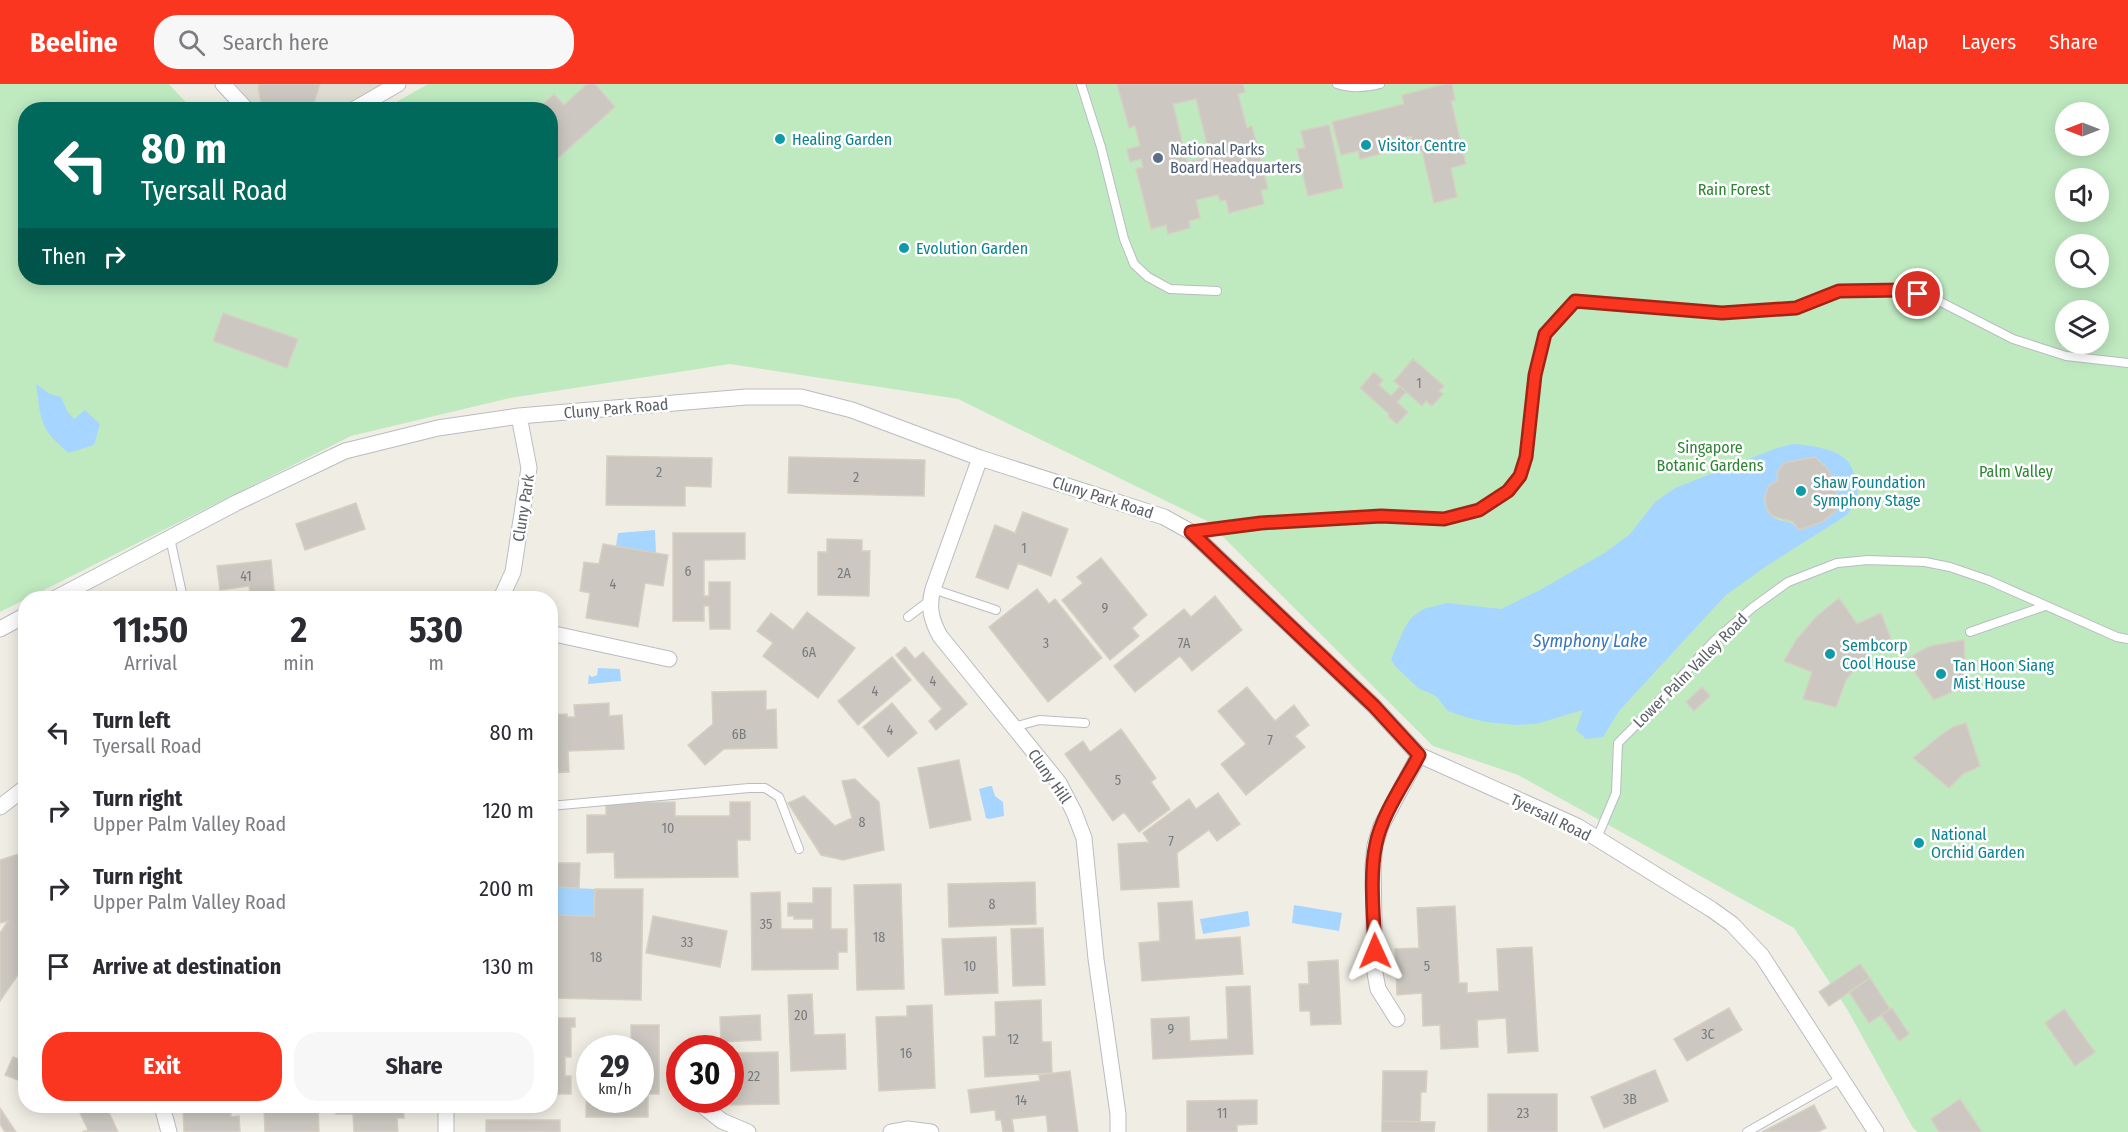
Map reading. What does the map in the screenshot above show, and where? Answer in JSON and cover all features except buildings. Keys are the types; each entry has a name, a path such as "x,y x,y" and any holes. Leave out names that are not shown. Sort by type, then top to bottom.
{"street":[{"path":"223,84 239,102"},
{"path":"367,102 398,84"},
{"name":"Cluny Park Road","path":"69,591 236,503 345,451 438,428 519,416 746,397 801,397 852,410 980,458 1164,517 1191,532"},
{"name":"Cluny Park","path":"504,591 513,572 529,468 519,416"},
{"path":"931,595 980,458"},
{"name":"Tyersall Road","path":"1191,532 1374,706 1419,755 1577,826 1712,909 1732,924 1762,956 1876,1132"},
{"name":"Cluny Hill","path":"931,595 933,624 940,636 1059,783 1084,838 1096,959 1118,1114 1118,1132"},
{"path":"0,629 18,619"},
{"path":"558,635 669,659"},
{"path":"1397,1019 1378,989 1375,973 1373,866 1381,826 1419,755"},
{"path":"0,807 18,793"},
{"path":"164,1113 169,1132"},
{"path":"446,1113 446,1132"},
{"path":"713,1113 748,1132"},
{"path":"891,1132 907,1129 931,1132"}],"lane":[{"path":"1081,84 1101,147 1124,239 1134,264 1148,277 1170,289 1217,291"},
{"path":"1337,84 1348,88 1366,88 1380,84"},
{"path":"1191,532 1261,523 1381,516 1444,519 1479,510 1508,491 1520,476 1526,457 1535,375 1545,334 1575,301 1722,313 1796,308 1839,291 1903,290 1933,298 2013,339 2066,356 2128,363"},
{"path":"170,538 181,591"},
{"name":"Lower Palm Valley Road","path":"1597,838 1616,793 1618,743 1714,641 1752,608 1788,582 1836,563 1868,560 1925,562 1950,567 1988,580 2117,637 2128,639"},
{"path":"908,617 931,595 996,610"},
{"path":"1970,632 2045,606"},
{"path":"1014,727 1039,720 1085,723"},
{"path":"558,805 765,788 779,797 799,849"},
{"path":"1747,1132 1842,1078"}],"shaded area":[{"path":"235,84 384,84 354,102 251,102"}],"green space":[{"name":"Singapore Botanic Gardens","path":"0,84 169,84 186,102 18,102 18,285 558,285 558,102 396,102 428,84 2128,84 2128,1132 1918,1132 1913,1128 1847,1009 1794,928 1518,775 1433,746 1207,521 958,399 730,364 510,398 351,436 42,591 18,591 18,603 0,612"}],"water":[{"path":"36,384 50,394 61,397 67,411 74,419 85,410 100,424 94,445 69,453 59,445 43,423"},
{"name":"Symphony Lake","path":"1793,444 1807,445 1832,451 1845,458 1852,468 1857,487 1857,497 1847,515 1765,567 1726,595 1619,711 1603,737 1586,739 1576,730 1583,710 1536,724 1515,725 1486,722 1448,711 1436,696 1418,688 1395,666 1391,659 1411,618 1423,609 1447,603 1501,609 1540,590 1606,552 1630,534 1655,502 1675,488 1777,448","holes":["1815,457 1827,468 1799,530 1792,523 1777,519 1768,513 1765,497 1773,483 1778,480 1777,473 1784,463"]},
{"path":"655,530 656,553 616,546 618,533"},
{"path":"598,668 620,669 621,681 588,684 589,675 592,677 597,675"},
{"path":"992,786 995,796 1003,802 1004,816 989,819 986,818 979,789"},
{"path":"558,887 595,889 594,916 558,915"},
{"path":"1294,905 1342,913 1339,931 1292,923"},
{"path":"1248,911 1250,926 1203,934 1200,919"}],"place":[{"name":"Healing Garden","path":"780,139"},
{"name":"Visitor Centre","path":"1366,145"},
{"name":"National Parks Board Headquarters","path":"1158,158"},
{"name":"Evolution Garden","path":"904,248"},
{"name":"Shaw Foundation Symphony Stage","path":"1801,491"},
{"name":"Sembcorp Cool House","path":"1830,654"},
{"name":"Tan Hoon Siang Mist House","path":"1941,674"},
{"name":"National Orchid Garden","path":"1919,843"}],"route":[{"path":"1375,951 1373,866 1376,844 1381,826 1419,755 1374,706 1191,532 1261,523 1381,516 1444,519 1479,510 1508,491 1520,476 1526,457 1535,375 1545,334 1575,301 1722,313 1796,308 1839,291 1903,290 1918,294"}],"park label":[{"name":"Rain Forest","path":"1734,189"},
{"name":"Palm Valley","path":"2016,471"}]}
